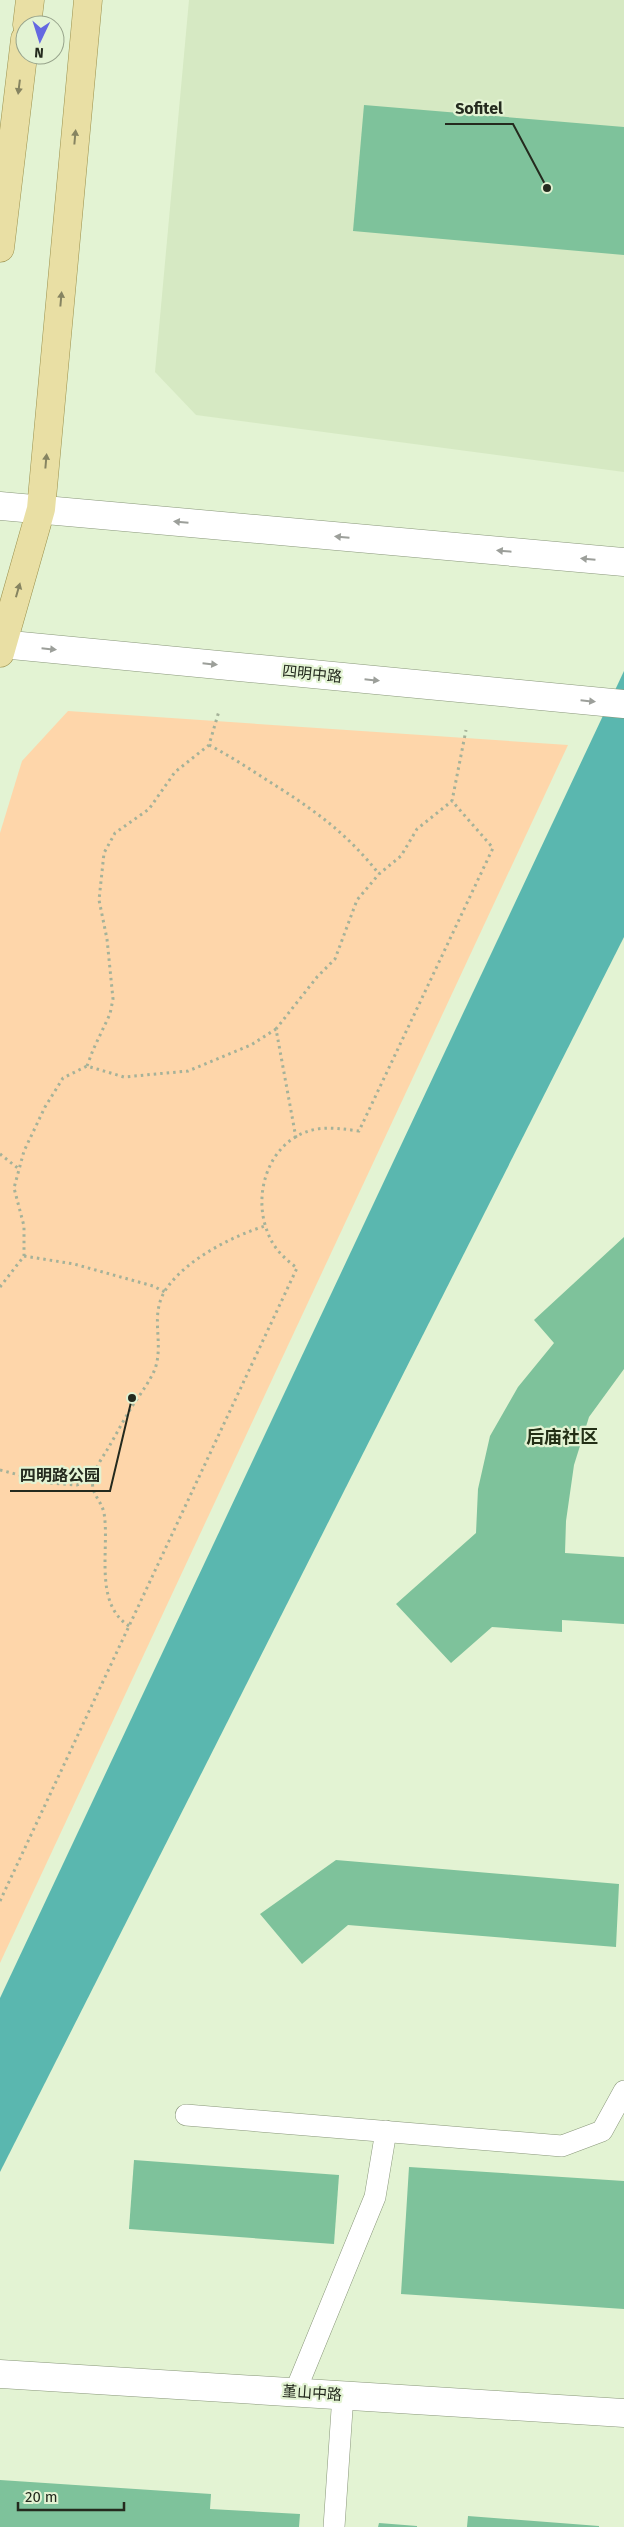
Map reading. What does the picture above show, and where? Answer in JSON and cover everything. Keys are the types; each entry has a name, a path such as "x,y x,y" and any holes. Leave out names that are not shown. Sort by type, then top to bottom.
{"main road":[{"path":"28,15 30,0"},
{"path":"1,647 42,510 88,0"},
{"path":"0,248 22,65"},
{"path":"0,506 624,562"},
{"name":"四明中路","path":"1,647 624,704"},
{"name":"堇山中路","path":"0,2374 624,2413"}],"lane":[{"path":"186,2115 562,2146 602,2131 624,2091"},
{"path":"295,2392 375,2197 386,2132"},
{"path":"334,2527 343,2395"}],"path":[{"path":"0,1287 24,1256 24,1226 14,1188 24,1150 45,1106 63,1078 87,1066 110,1014 113,999 107,939 99,900 104,853 115,833 149,809 175,772 209,746 219,711"},
{"path":"87,1066 124,1077 188,1071 251,1045 276,1029 316,977 335,959 357,900 379,874 401,856 417,828 452,801 466,730"},
{"path":"209,746 232,757 326,819 360,850 379,874"},
{"path":"0,1901 297,1268 277,1249 265,1226 262,1192 268,1170 278,1151 296,1138 315,1130 336,1128 359,1131 493,848 452,801"},
{"path":"276,1029 296,1138"},
{"path":"0,1154 19,1169"},
{"path":"129,1626 121,1621 113,1610 109,1598 106,1576 106,1530 103,1510 94,1495 93,1478 102,1459 154,1370 159,1353 156,1321 160,1300 165,1292 181,1274 228,1239 265,1226"},
{"path":"24,1256 74,1264 153,1286 165,1292"},
{"path":"0,1470 51,1483 77,1485 93,1478"}],"shaded area":[{"path":"189,0 624,0 624,472 196,415 155,372"},
{"path":"68,711 568,745 0,1963 0,833 22,761"}],"water":[{"path":"624,671 624,937 0,2172 0,1998"}],"building":[{"path":"364,105 624,127 624,255 353,231"},
{"path":"624,1237 624,1369 589,1417 574,1465 566,1521 565,1553 624,1557 624,1624 562,1620 562,1632 492,1627 451,1663 396,1604 476,1533 478,1489 490,1436 518,1387 554,1343 534,1320"},
{"path":"336,1860 619,1884 616,1947 348,1925 302,1964 260,1914"},
{"path":"134,2160 339,2175 334,2244 129,2229"},
{"path":"409,2167 624,2181 624,2309 401,2294"},
{"path":"0,2480 211,2494 210,2509 300,2514 299,2527 0,2527"},
{"path":"468,2516 599,2526 599,2527 467,2527"},
{"path":"379,2523 417,2526 417,2527 378,2527"}],"place":[{"name":"Sofitel","path":"547,188"},
{"name":"四明路公园","path":"132,1398"}],"district":[{"name":"后庙社区","path":"562,1437"}]}
